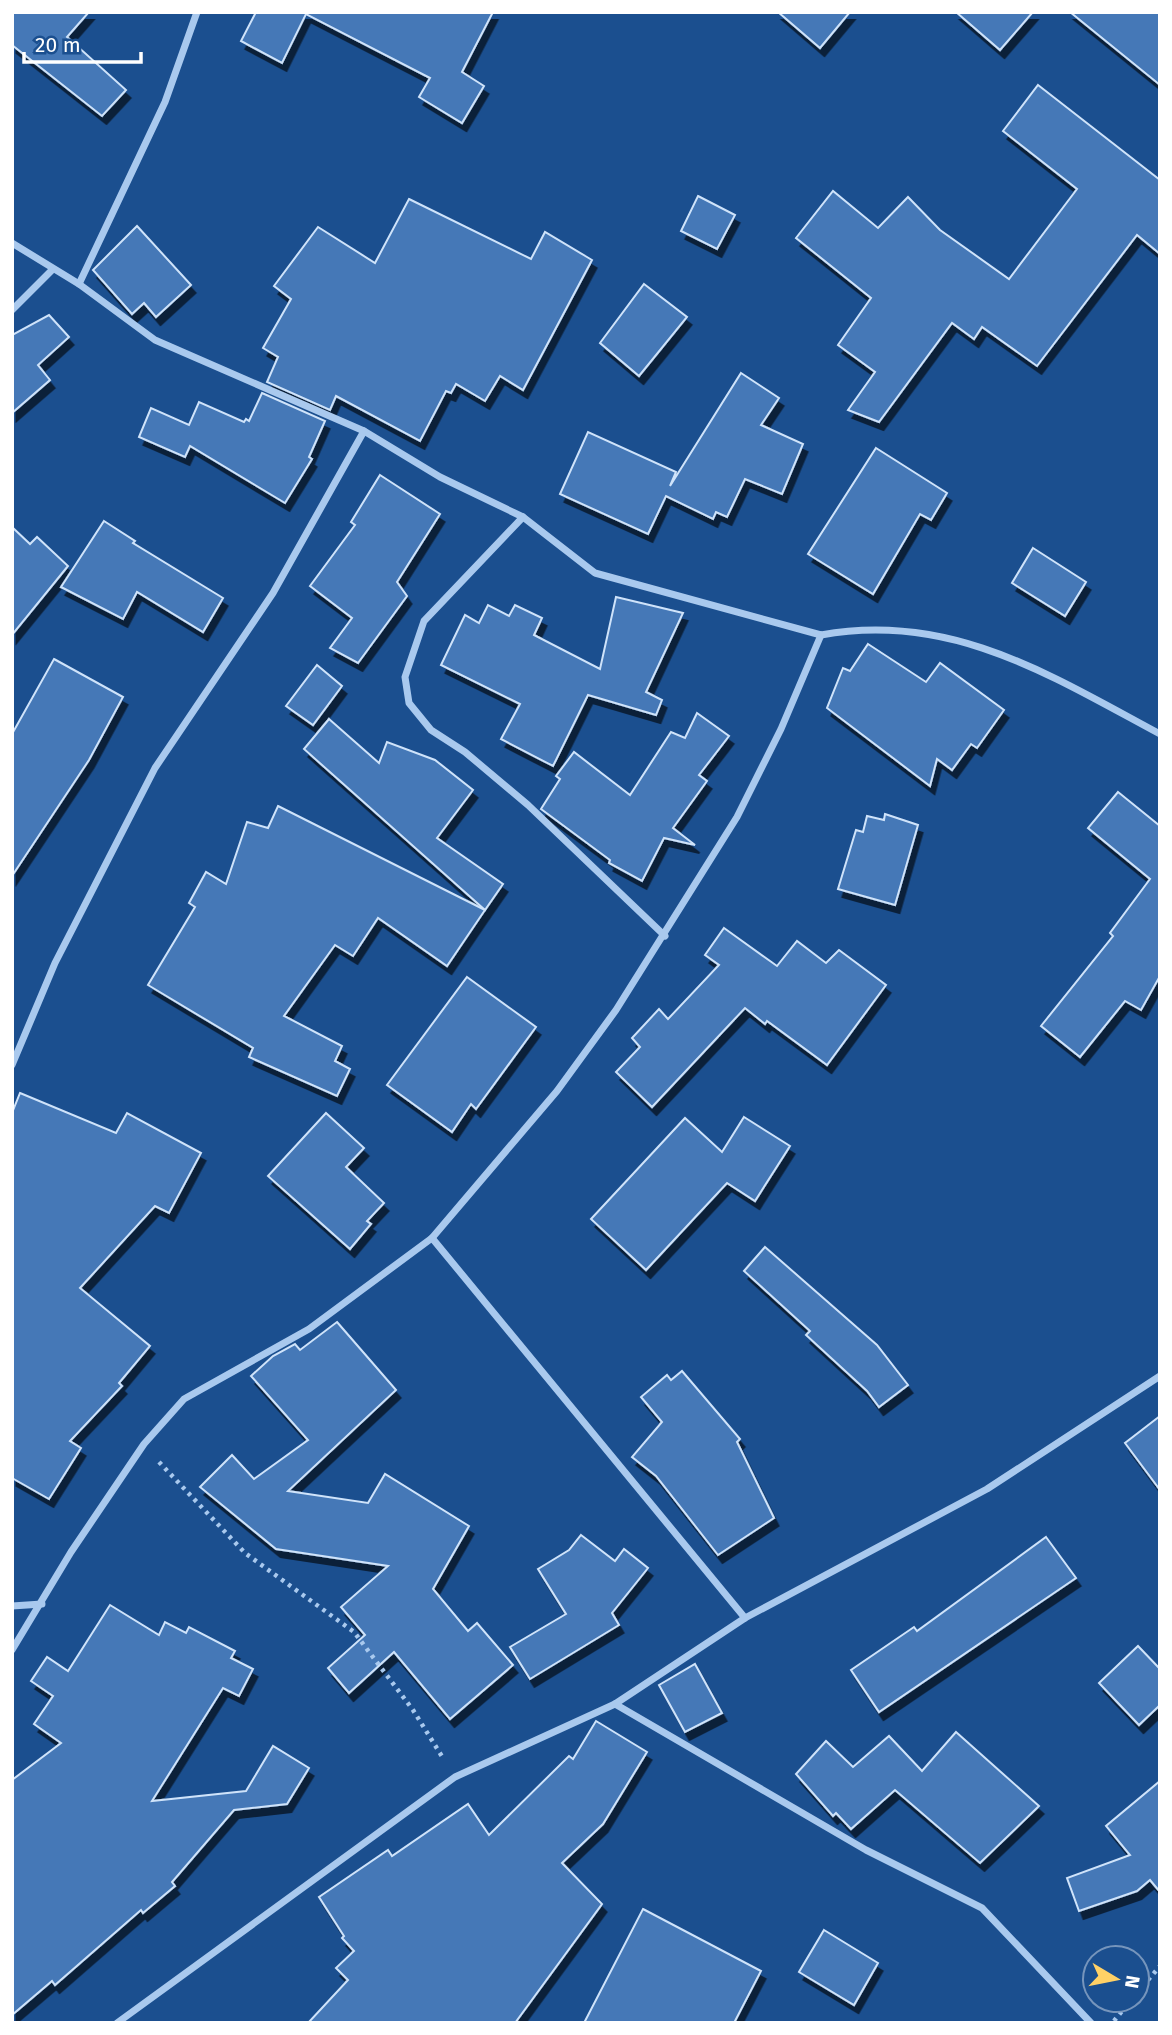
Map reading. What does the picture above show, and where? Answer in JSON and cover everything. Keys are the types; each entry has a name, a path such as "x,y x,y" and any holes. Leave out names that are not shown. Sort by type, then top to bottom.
{"street":[{"path":"79,284 164,102 197,12"},
{"path":"12,243 79,284 155,340 364,432 440,477 523,517 595,573 821,635 857,628 918,630 962,641 1044,672 1160,734"},
{"path":"12,310 53,269"},
{"path":"12,1065 55,963 155,768 273,593 364,432"},
{"path":"523,517 424,621 405,677 409,703 431,730 465,752 528,805 665,936"},
{"path":"12,1650 71,1552 144,1444 184,1399 309,1329 432,1238 557,1091 665,936 737,817 781,729 821,635"},
{"path":"432,1238 745,1618"},
{"path":"117,2023 455,1777 615,1704 745,1618 987,1489 1160,1376"},
{"path":"12,1605 42,1604"},
{"path":"615,1704 866,1850 982,1908 1091,2023"}],"path":[{"path":"144,1444 245,1553 354,1632 413,1710 455,1777"}],"building":[{"path":"12,12 89,12 67,37 126,90 102,116 12,45"},
{"path":"256,12 493,12 462,72 484,86 462,123 419,97 430,78 306,14 282,63 241,41"},
{"path":"778,12 850,12 820,48"},
{"path":"956,12 1033,12 1000,50"},
{"path":"1070,12 1160,12 1160,85"},
{"path":"1038,85 1160,180 1160,254 1137,235 1037,366 982,327 974,339 952,323 879,422 848,410 875,372 838,345 871,298 796,238 833,191 878,228 908,197 940,230 1009,279 1077,189 1003,131"},
{"path":"698,196 735,215 717,249 681,231"},
{"path":"409,199 531,259 545,232 592,260 523,390 500,376 485,401 456,384 451,393 446,391 420,441 336,396 330,410 267,382 278,357 263,348 291,299 274,286 318,227 375,263"},
{"path":"137,226 191,285 156,317 144,303 132,314 93,270"},
{"path":"644,284 687,317 639,376 600,343"},
{"path":"49,315 69,337 38,365 50,380 12,413 12,335"},
{"path":"741,373 779,398 761,425 803,444 782,494 745,479 727,517 716,512 713,519 666,496 648,534 560,494 588,432 676,472 670,486"},
{"path":"262,393 325,421 309,457 312,459 285,503 190,446 185,457 139,437 151,408 189,425 199,402 244,422 246,419 249,421"},
{"path":"876,448 947,493 931,520 920,514 873,594 808,554"},
{"path":"380,475 440,514 397,582 407,596 358,663 330,648 352,618 310,586 355,525 351,522"},
{"path":"104,521 135,541 133,543 223,598 203,632 137,592 123,619 61,587"},
{"path":"12,527 30,544 37,537 68,566 12,635"},
{"path":"1033,548 1086,582 1065,616 1012,583"},
{"path":"616,597 683,613 646,692 662,700 656,715 588,695 553,766 501,739 520,704 441,665 465,615 479,623 488,605 509,616 515,605 542,618 534,635 600,669"},
{"path":"868,644 926,682 940,663 1004,710 977,748 971,744 952,770 937,759 930,786 827,708 843,668 850,671"},
{"path":"54,659 123,697 89,760 12,876 12,734"},
{"path":"317,665 342,686 313,725 286,706"},
{"path":"697,713 729,736 699,775 707,781 673,828 695,845 664,838 642,881 609,863 610,860 541,809 560,779 556,776 574,752 630,795 671,732 685,738"},
{"path":"329,719 379,763 387,742 435,760 473,790 437,838 503,884 485,910 304,749"},
{"path":"1118,792 1160,826 1160,976 1141,1010 1125,1001 1080,1057 1041,1026 1113,936 1110,933 1150,879 1088,828"},
{"path":"278,806 485,910 447,966 378,918 353,956 335,945 284,1016 342,1046 335,1061 350,1069 337,1096 249,1057 253,1048 148,985 195,907 189,903 206,872 226,884 247,822 268,828"},
{"path":"885,814 918,825 895,905 838,889 856,830 863,832 867,816 884,820"},
{"path":"724,928 777,966 797,941 826,963 839,950 886,985 827,1065 745,1008 652,1107 616,1072 640,1047 632,1038 659,1009 668,1019 719,965 705,955"},
{"path":"467,977 536,1027 476,1109 471,1104 452,1132 387,1085"},
{"path":"20,1093 116,1133 127,1113 201,1153 169,1213 155,1206 80,1288 150,1346 119,1383 122,1386 70,1441 81,1448 49,1499 12,1478 12,1113"},
{"path":"326,1113 364,1148 346,1167 384,1203 367,1221 371,1224 350,1249 268,1176"},
{"path":"744,1117 790,1146 755,1201 727,1183 646,1270 591,1219 685,1118 722,1152"},
{"path":"765,1247 877,1345 908,1385 879,1407 867,1391 806,1335 810,1331 744,1271"},
{"path":"337,1322 396,1390 288,1491 368,1503 385,1474 469,1526 433,1589 468,1631 477,1623 513,1665 450,1719 394,1652 349,1693 328,1668 365,1635 341,1607 388,1566 276,1549 200,1487 232,1455 254,1479 308,1440 251,1376 273,1356 295,1344 300,1350"},
{"path":"682,1371 740,1439 737,1442 774,1518 718,1555 656,1476 632,1457 662,1422 641,1397 667,1375 671,1380"},
{"path":"1160,1416 1160,1490 1125,1443"},
{"path":"581,1535 615,1561 624,1549 648,1568 612,1613 619,1625 530,1679 510,1647 566,1614 538,1569 569,1550"},
{"path":"1046,1537 1076,1578 879,1712 851,1670 914,1627 917,1631"},
{"path":"110,1605 159,1635 165,1622 186,1633 189,1627 235,1651 231,1658 253,1669 239,1696 223,1688 152,1801 246,1791 273,1746 309,1768 287,1804 234,1810 172,1882 175,1886 143,1913 141,1910 55,1985 52,1981 12,2015 12,1780 61,1743 34,1724 53,1696 31,1681 47,1657 68,1671"},
{"path":"1138,1646 1160,1669 1160,1705 1139,1725 1099,1683"},
{"path":"695,1664 722,1713 685,1732 659,1685"},
{"path":"596,1721 647,1752 603,1824 562,1863 602,1904 515,2023 308,2023 348,1980 336,1968 354,1951 342,1938 344,1936 319,1897 388,1850 392,1856 468,1804 489,1835 569,1756 573,1759"},
{"path":"956,1732 1039,1806 980,1863 895,1790 851,1829 836,1813 833,1816 796,1774 826,1741 853,1767 889,1736 922,1771"},
{"path":"1160,1781 1160,1892 1150,1880 1137,1891 1079,1911 1067,1878 1130,1855 1106,1826"},
{"path":"643,1909 761,1971 734,2023 584,2023"},
{"path":"824,1930 878,1963 854,2005 799,1972"}]}
